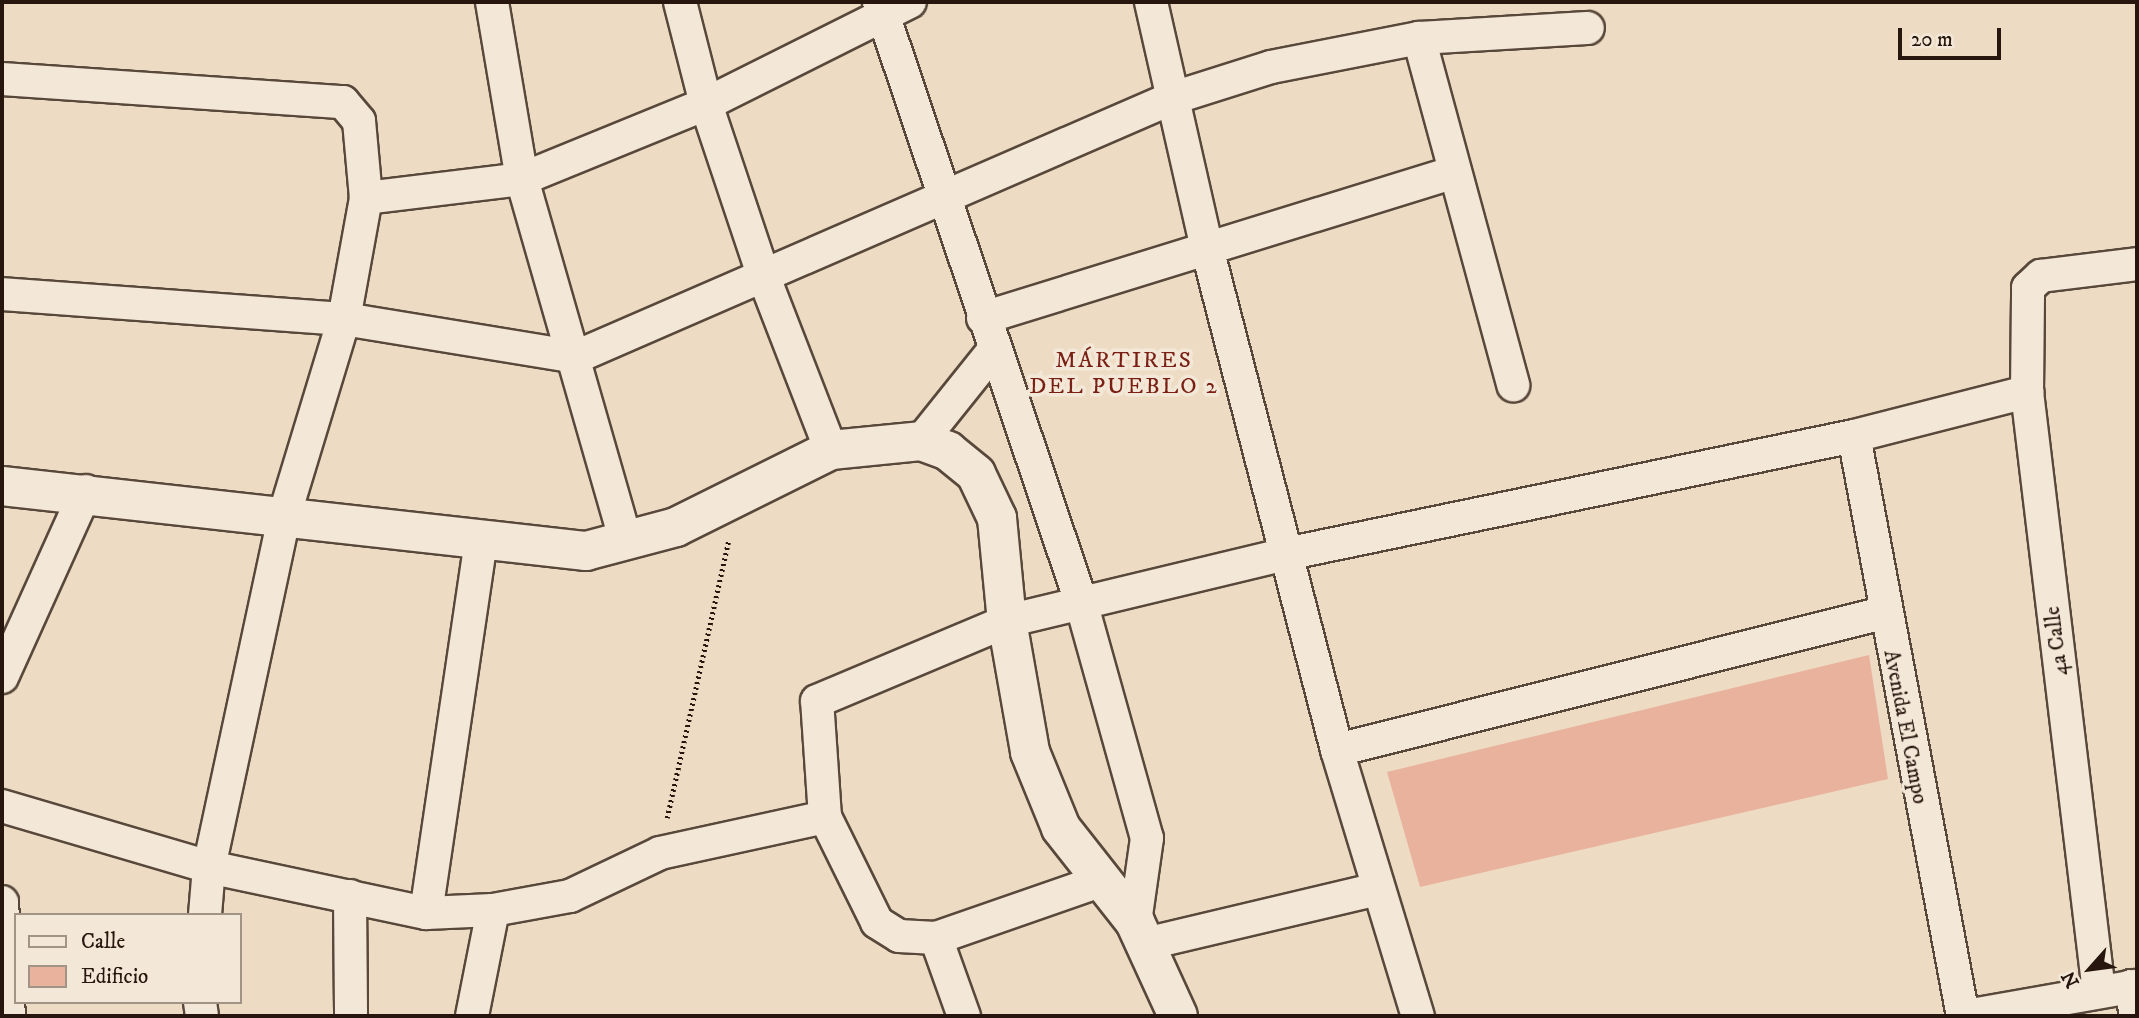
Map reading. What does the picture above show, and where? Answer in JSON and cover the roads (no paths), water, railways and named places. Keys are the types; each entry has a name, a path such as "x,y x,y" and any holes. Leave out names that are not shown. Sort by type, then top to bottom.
{"street":[{"path":"492,2 522,179 576,357 626,542"},
{"path":"680,2 706,104 765,280 831,450"},
{"path":"1151,2 1170,99 1208,252 1337,750 1418,1016"},
{"path":"366,198 522,179 706,104 891,6 993,351 1081,602 1147,838 1140,933"},
{"path":"2,294 344,319 576,357 765,280 1170,99 1271,67 1419,38 1588,28"},
{"path":"1419,38 1513,385"},
{"path":"2,79 343,102 359,121 366,198 344,319 285,513 209,867 205,913"},
{"path":"983,318 1208,252 1455,173"},
{"name":"4a Calle","path":"2099,992 2027,391 2028,288 2041,276 2137,264"},
{"path":"921,441 993,351"},
{"path":"1103,880 936,939 899,936 877,922 825,817 817,701 1007,621 1081,602 1286,554 1854,436 2027,391"},
{"name":"Avenida El Campo","path":"1854,436 1883,613 1965,1016"},
{"path":"2,486 86,491 285,513 586,551 676,527 831,450 921,441 948,451 976,474 997,519 1007,621 1030,752 1061,828 1103,880 1140,933 1178,1016"},
{"path":"2,677 86,491"},
{"path":"426,913 481,539"},
{"path":"1337,750 1883,613"},
{"path":"2,806 209,867 426,913 493,910 570,897 660,853 825,817"},
{"path":"1140,933 1377,888"},
{"path":"350,896 351,1016"},
{"path":"2,902 9,1016"},
{"path":"472,1016 493,910"},
{"path":"936,939 964,1016"},
{"path":"1965,1016 2099,992 2135,996"}],"district":[{"name":"MÁRTIRES DEL PUEBLO 2","path":"1124,374"}]}
